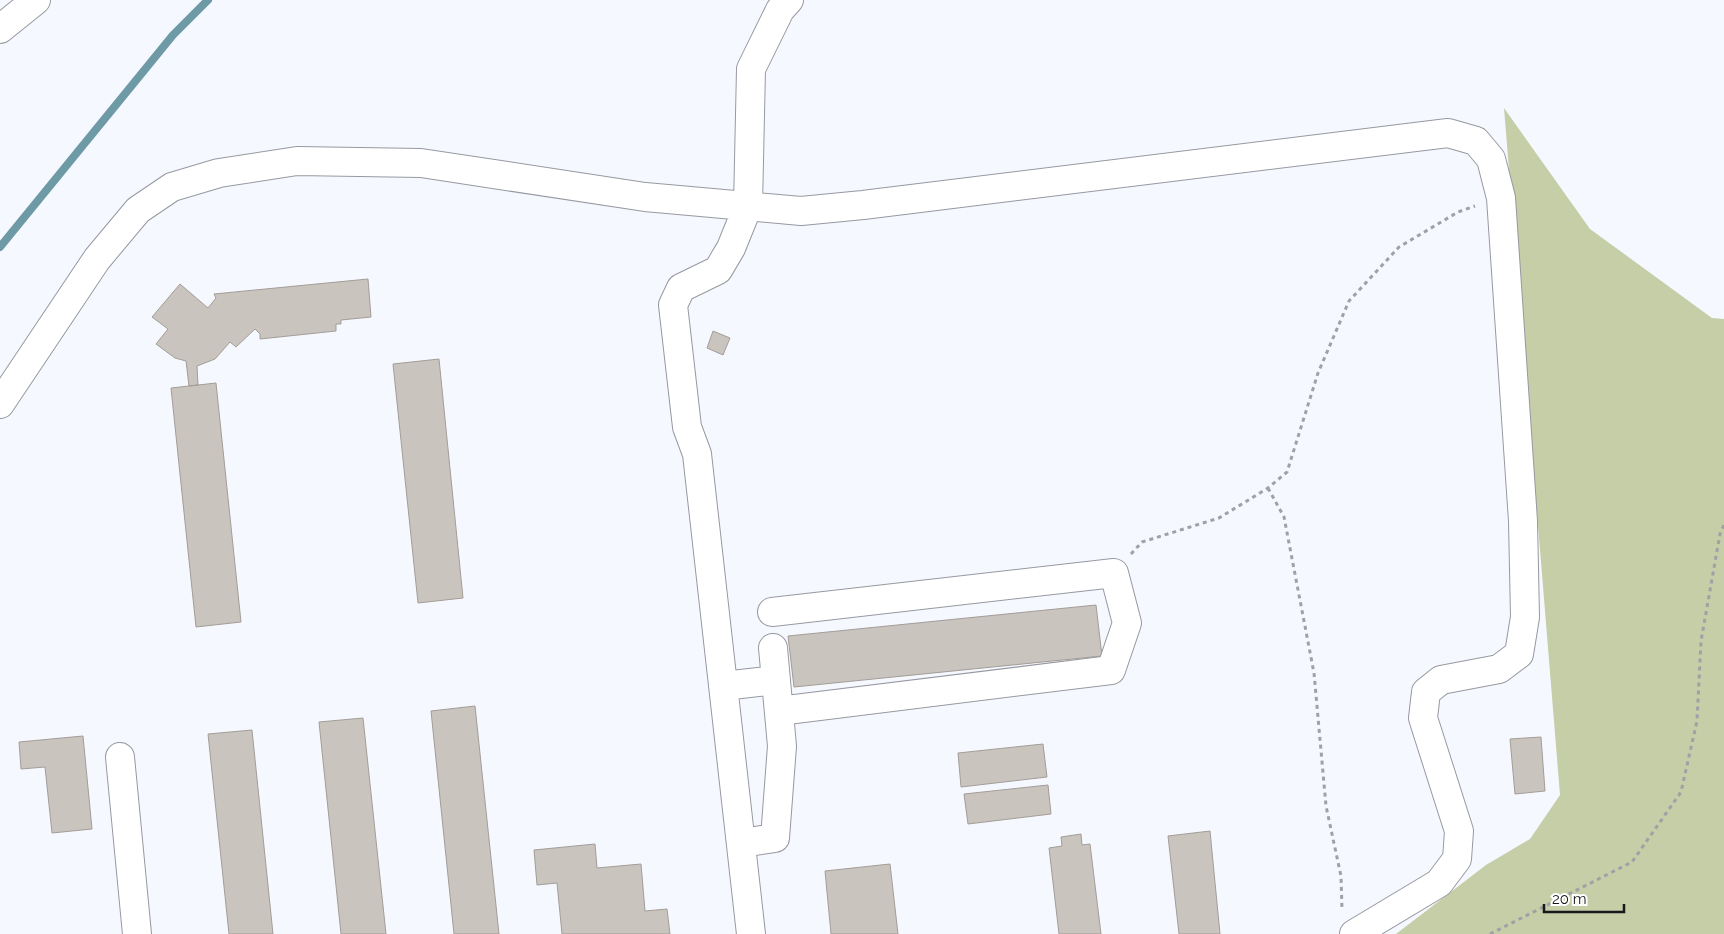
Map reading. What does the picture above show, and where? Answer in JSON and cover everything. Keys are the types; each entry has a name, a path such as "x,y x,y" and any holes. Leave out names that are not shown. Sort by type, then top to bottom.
{"street":[{"path":"0,29 36,0"},
{"path":"751,934 697,454 686,427 673,305 681,288 718,270 731,248 748,206 751,68 780,10 789,0"},
{"path":"0,404 97,259 138,210 172,187 219,174 297,161 421,163 645,197 801,211 1448,133 1476,141 1491,159 1502,198 1523,521 1526,618 1519,654 1499,669 1441,680 1426,692 1423,718 1459,831 1457,859 1439,883 1348,924"},
{"path":"772,612 1114,573 1127,623 1111,670 778,711"},
{"path":"741,843 775,838 782,746 773,648"},
{"path":"723,686 776,680"},
{"path":"120,757 137,934"}],"path":[{"path":"1114,573 1142,542 1219,518 1268,488 1287,472 1318,373 1350,301 1399,247 1458,212 1502,198"},
{"path":"1268,488 1284,517 1314,674 1326,806 1341,876 1348,924"},
{"path":"1490,934 1632,862 1681,792 1696,721 1700,640 1720,534 1724,525"}],"green space":[{"path":"1504,108 1590,229 1712,318 1724,319 1724,934 1396,934 1486,865 1530,839 1560,795"}],"building":[{"path":"368,279 371,317 341,320 341,324 336,324 336,331 260,339 260,334 255,329 236,347 230,342 215,359 197,366 198,385 189,386 186,361 175,358 156,344 168,329 152,317 180,284 208,308 216,298 214,294"},
{"path":"713,331 730,338 723,355 707,348"},
{"path":"439,359 463,598 418,603 393,364"},
{"path":"216,383 241,622 196,627 171,388"},
{"path":"1096,605 1102,656 794,687 788,636"},
{"path":"475,706 499,934 454,934 431,711"},
{"path":"363,718 386,934 341,934 319,722"},
{"path":"252,730 273,934 229,934 208,734"},
{"path":"83,736 92,829 52,833 45,767 21,769 19,742"},
{"path":"1541,737 1545,791 1515,794 1510,739"},
{"path":"1043,744 1047,777 961,787 958,753"},
{"path":"1048,785 1051,814 968,824 964,794"},
{"path":"1210,831 1220,934 1179,934 1168,836"},
{"path":"1081,834 1082,845 1090,844 1101,934 1059,934 1049,848 1062,846 1061,837"},
{"path":"595,844 597,868 641,864 645,911 667,909 670,934 562,934 557,883 537,885 534,850"},
{"path":"890,864 898,934 831,934 825,871"}],"waterway":[{"path":"0,247 173,35 208,0"}]}
